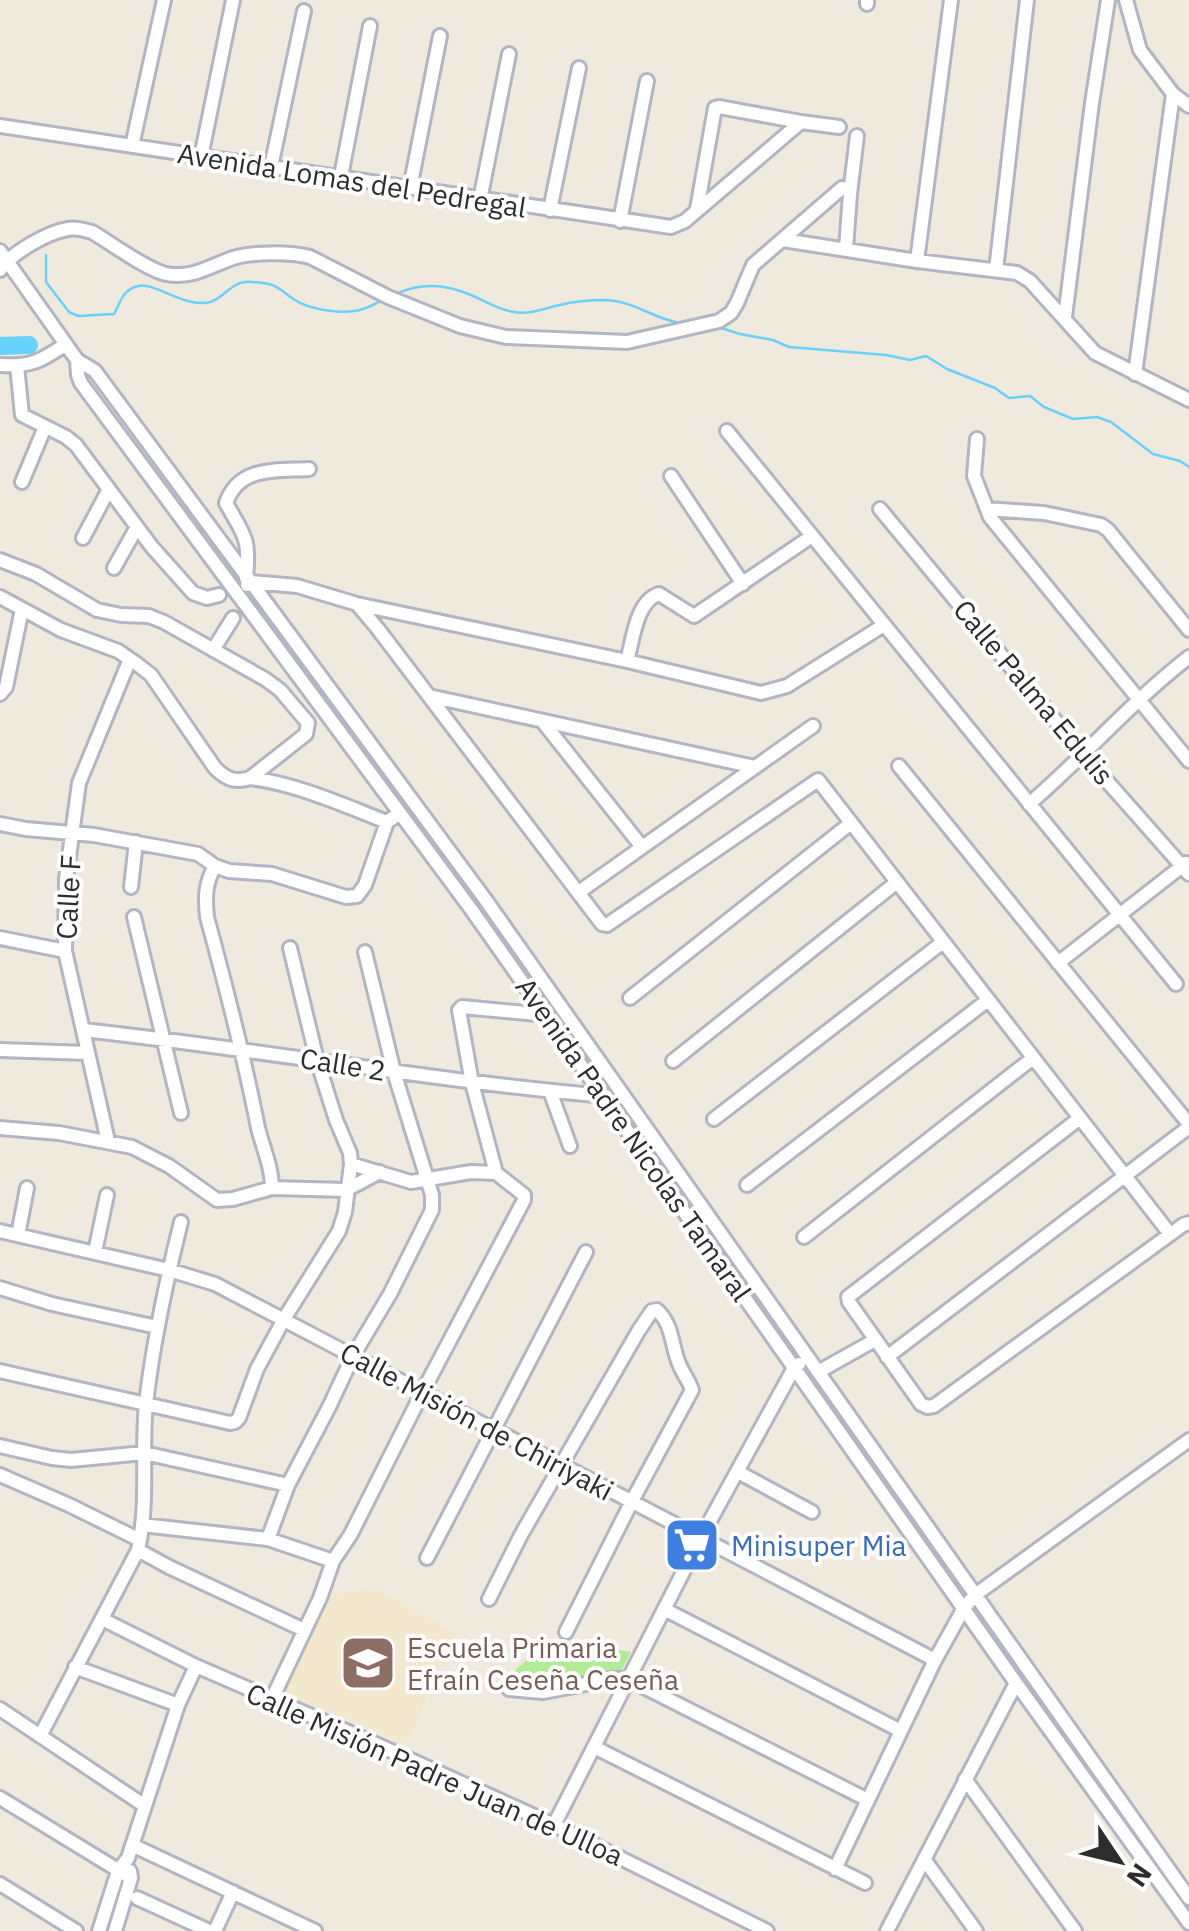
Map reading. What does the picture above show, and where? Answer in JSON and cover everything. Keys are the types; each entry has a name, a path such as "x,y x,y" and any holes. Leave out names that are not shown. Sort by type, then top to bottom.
{"street":[{"path":"132,146 164,0"},
{"path":"201,157 234,0"},
{"path":"918,261 951,0"},
{"path":"996,270 1028,0"},
{"path":"1065,317 1108,0"},
{"path":"1126,0 1140,50 1173,94 1189,106"},
{"path":"271,167 304,11"},
{"path":"341,176 370,26"},
{"path":"410,188 440,36"},
{"path":"480,200 509,54"},
{"path":"550,210 579,68"},
{"path":"620,221 648,82"},
{"path":"1135,374 1173,94"},
{"path":"697,209 715,108 838,128"},
{"name":"Avenida Lomas del Pedregal","path":"0,126 671,227 685,221 802,122"},
{"path":"846,249 857,136"},
{"path":"2,261 47,236 81,228 162,274 201,272 237,256 298,253 385,296 460,326 506,337 626,342 718,321 731,314 753,266 842,188 850,194"},
{"path":"784,240 1017,273 1065,317 1096,353 1189,400"},
{"name":"Avenida Padre Nicolas Tamaral","path":"2,261 77,360 95,371 485,899 1189,1898"},
{"path":"0,365 35,364 66,344"},
{"name":"Avenida Padre Nicolas Tamaral","path":"77,360 81,383 547,1015 1189,1924"},
{"path":"18,366 22,415 76,445 152,547 193,593 207,598 218,595"},
{"path":"22,482 45,427"},
{"path":"726,431 1176,984"},
{"path":"977,439 974,476 990,517 1189,761"},
{"path":"237,592 248,580 249,549 226,503 231,489 241,478 277,470 309,469"},
{"path":"670,476 743,584"},
{"path":"83,538 109,489"},
{"path":"987,508 1044,513 1108,530 1189,630"},
{"name":"Calle Palma Edulis","path":"880,509 1083,754 1187,867"},
{"path":"114,568 137,527"},
{"path":"627,661 642,611 652,596 659,594 694,616 812,536"},
{"path":"0,560 36,574 97,610 149,616 213,650 280,690 308,723 306,734 250,778 240,782 224,778 151,675 118,650 62,630 0,597"},
{"path":"248,580 297,586 357,604 762,693 787,686 884,625"},
{"path":"357,604 607,926 818,780 1170,1234"},
{"path":"0,694 6,688 22,609"},
{"path":"213,650 234,618"},
{"path":"1029,804 1189,656"},
{"name":"Calle F","path":"108,1141 65,951 66,878 79,782 130,659"},
{"path":"429,696 755,767"},
{"path":"543,722 642,847"},
{"path":"579,892 813,726"},
{"path":"887,1357 1189,1126 899,766"},
{"path":"250,778 312,794 387,822"},
{"path":"0,824 198,854 229,871 272,874 346,897 357,896 365,885 387,822 400,812"},
{"path":"630,998 851,823"},
{"path":"131,887 136,842"},
{"path":"215,866 208,878 207,917 243,1050 262,1145 272,1173 272,1188"},
{"path":"1058,963 1187,867"},
{"path":"673,1061 896,882"},
{"path":"134,917 180,1113"},
{"path":"0,938 65,951"},
{"path":"714,1119 943,942"},
{"path":"0,1370 230,1423 240,1418 257,1369 339,1230 351,1164 317,1060 290,948"},
{"path":"268,1539 288,1485 432,1210 432,1195 394,1072 364,952"},
{"path":"747,1185 988,1000"},
{"path":"496,1173 458,1015 462,1007 547,1015"},
{"name":"Calle 2","path":"83,1030 472,1083 626,1097"},
{"path":"0,1050 88,1053"},
{"path":"804,1237 1033,1058"},
{"path":"550,1091 570,1146"},
{"path":"1080,1118 848,1297 920,1404 934,1406 1189,1223"},
{"path":"0,1128 59,1132 132,1147 169,1166 217,1200 272,1188 346,1190 380,1172"},
{"path":"272,1699 320,1598 333,1560 351,1534 524,1200 524,1195 496,1173 471,1172 410,1182 351,1164"},
{"path":"18,1235 27,1188"},
{"path":"94,1252 107,1194"},
{"path":"40,1736 139,1545 146,1402 157,1327 181,1222"},
{"name":"Calle Misión de Chiriyaki","path":"0,1231 215,1284 935,1660"},
{"path":"427,1558 586,1252"},
{"path":"0,1288 157,1327"},
{"path":"489,1599 520,1535 639,1330 652,1311 657,1310 674,1338 680,1367 692,1390 566,1632"},
{"path":"818,1372 875,1340"},
{"path":"554,1825 700,1539 794,1368 808,1358"},
{"path":"835,1869 964,1608 975,1595 1189,1440"},
{"path":"0,1446 71,1460 144,1453 288,1485"},
{"path":"738,1472 812,1512"},
{"path":"0,1475 69,1505 139,1545 169,1568 304,1630"},
{"path":"142,1525 268,1539 333,1560"},
{"path":"664,1610 902,1730"},
{"name":"Calle Misión Padre Juan de Ulloa","path":"102,1619 196,1666 554,1825 767,1931"},
{"path":"114,1931 130,1852 178,1705 196,1666"},
{"path":"75,1668 178,1705"},
{"path":"509,1688 544,1692 628,1679 868,1800"},
{"path":"887,1931 1016,1684"},
{"path":"0,1709 145,1806"},
{"path":"594,1747 864,1884"},
{"path":"965,1779 1074,1931"},
{"path":"0,1798 125,1874"},
{"path":"130,1852 233,1892 315,1931"},
{"path":"924,1859 976,1931"},
{"path":"99,1931 125,1874"},
{"path":"0,1884 76,1931"},
{"path":"137,1898 212,1931 233,1892"}],"shaded area":[{"name":"Escuela Primaria Efraín Ceseña Ceseña","path":"376,1589 456,1635 406,1744 281,1692 320,1598"}],"green space":[{"path":"566,1646 631,1652 620,1673 590,1680 547,1687 503,1681 536,1652"}],"waterway":[{"path":"46,255 46,282 69,312 78,316 114,314 125,293 138,286 205,303 240,283 269,284 309,306 338,311 356,311 384,299"},
{"path":"396,294 424,286 443,287 520,313 606,300 626,303 680,323"},
{"path":"718,327 789,347 910,360 926,356 1009,398 1030,396 1044,407 1073,419 1097,417 1111,422 1153,454 1189,467"},
{"path":"0,346 29,345"}],"place":[{"name":"Minisuper Mia","path":"692,1545"},
{"name":"Escuela Primaria Efraín Ceseña Ceseña","path":"368,1663"}]}
